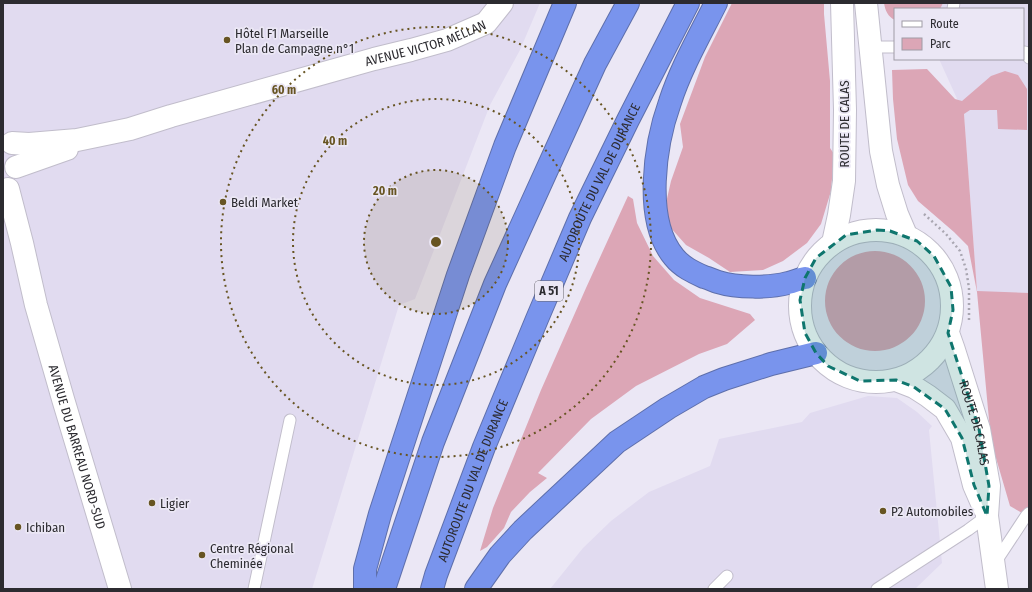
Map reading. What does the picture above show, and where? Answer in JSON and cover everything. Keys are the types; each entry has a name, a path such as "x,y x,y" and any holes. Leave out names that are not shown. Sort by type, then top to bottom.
{"highway":[{"path":"365,589 365,569 380,514 458,275 505,146 565,3"},
{"path":"384,589 434,442 495,284 595,64 628,3"},
{"name":"AUTOROUTE DU VAL DE DURANCE","path":"432,589 484,447 580,218 688,3"},
{"path":"716,3 682,73 670,101 662,128 657,154 655,198 662,235 669,251 681,264 688,269 719,282 738,286 769,286 805,278"},
{"path":"476,589 500,555 523,530 617,442 668,408 704,387 771,364 816,353"}],"main road":[{"name":"AVENUE VICTOR MELLAN","path":"7,137 29,144 77,140 130,129 171,116 446,40 486,22 502,3"},
{"name":"ROUTE DE CALAS","path":"833,243 844,181 845,110 842,3"},
{"path":"866,3 881,151 888,185 906,236"},
{"name":"AVENUE VICTOR MELLAN","path":"16,167 108,134"},
{"path":"6,191 13,180 16,167 16,154 7,137"},
{"name":"AVENUE DU BARREAU NORD-SUD","path":"6,191 22,243 36,305 120,589"},
{"path":"877,230 906,236 917,241 930,252 941,266 947,276 952,293 953,310 951,322 948,333 937,353 919,370 896,380 878,382 860,381 844,375 828,366 816,353 801,322 800,311 802,288 810,267 816,258 833,243 846,236 859,232 877,230"},
{"name":"AVENUE DU BARREAU NORD-SUD","path":"3,233 11,247 36,305"},
{"name":"ROUTE DE CALAS","path":"948,333 979,428 989,486 987,516 997,589"},
{"name":"ROUTE DE CALAS","path":"896,380 914,387 945,409 962,438 974,486 987,516"}],"lane":[{"path":"871,47 894,47"},
{"path":"254,589 290,420"},
{"path":"994,565 1029,513"},
{"path":"877,589 987,516"},
{"path":"714,589 727,576"}],"path":[{"path":"924,214 946,234 960,251 966,269 969,288 969,327"}],"highlighted area":[{"path":"877,230 890,231 917,241 934,256 951,287 953,310 948,333 979,429 989,486 987,516 974,485 962,438 945,409 914,387 896,380 860,381 828,366 816,353 805,333 800,300 805,278 816,258 846,235"}],"shaded area":[{"path":"3,3 540,3 520,50 490,105 415,299 399,305 312,589 3,589"},
{"path":"912,3 1029,3 1029,293 977,292 964,114 939,60 1024,60 1024,8 914,8"},
{"path":"868,396 897,398 917,412 932,426 929,430 942,563 915,589 550,589 583,548 611,521 649,492 710,466 719,439 802,422 810,413"}],"green space":[{"path":"732,3 824,3 830,81 830,148 834,154 831,191 821,224 807,243 783,261 763,270 730,272 686,245 670,227 666,203 671,181 683,147 680,124 705,57"},
{"path":"884,3 943,3 940,8 894,8 894,19 890,17"},
{"path":"927,69 955,99 962,101 991,76 1005,71 1018,75 1027,89 1027,130 998,129 997,110 970,110 964,114 977,291 1029,293 1029,517 1010,506 991,441 977,292 968,246 918,201 908,185 897,139 892,70"},
{"path":"628,196 633,199 637,223 653,256 674,280 700,298 750,314 755,320 727,344 699,354 636,386 591,419 538,473 547,478 530,492 511,512 504,528 487,547 480,551 493,508 541,390"},
{"path":"875,251 885,252 903,259 917,273 924,291 924,311 917,329 903,343 885,350 875,351 865,350 847,343 833,329 826,311 825,301 826,291 833,273 847,259 865,252"}],"place":[{"name":"Hôtel F1 Marseille Plan de Campagne n°1","path":"227,40"},
{"name":"Beldi Market","path":"223,202"},
{"name":"Ligier","path":"152,503"},
{"name":"P2 Automobiles","path":"883,511"},
{"name":"Ichiban","path":"18,527"},
{"name":"Centre Régional Cheminée","path":"202,555"}]}
